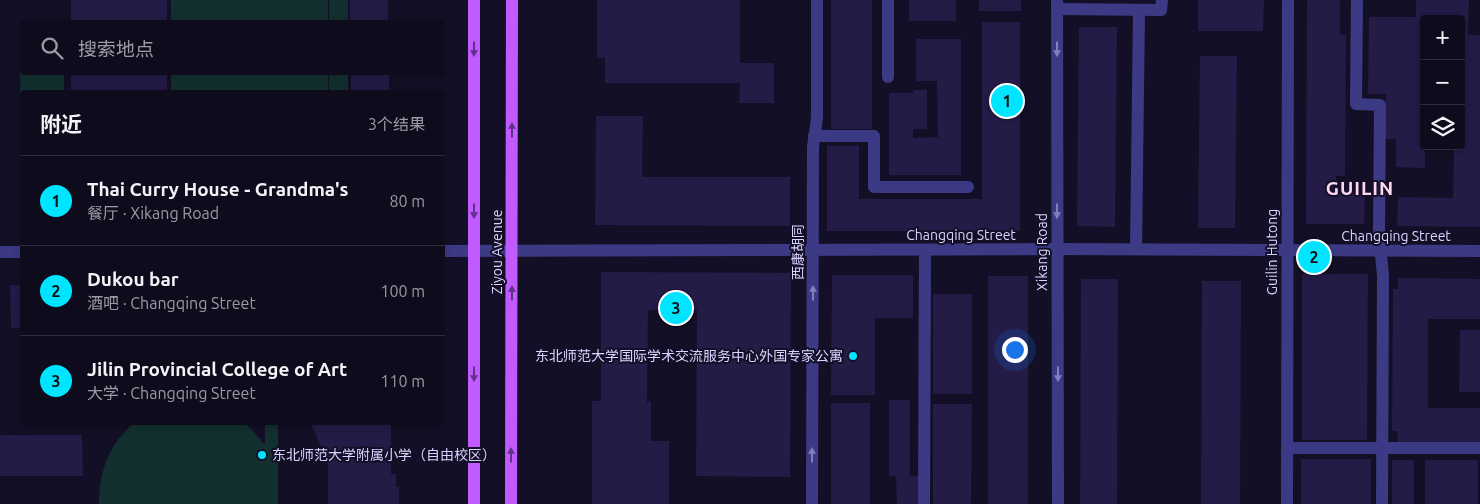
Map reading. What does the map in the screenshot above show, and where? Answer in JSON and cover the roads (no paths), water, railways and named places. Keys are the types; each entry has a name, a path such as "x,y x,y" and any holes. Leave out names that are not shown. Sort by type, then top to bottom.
{"main road":[{"name":"Ziyou Avenue","path":"474,0 474,504"},
{"name":"Ziyou Avenue","path":"511,504 512,0"}],"street":[{"name":"西康胡同","path":"812,504 814,136 817,118 817,0"},
{"path":"888,0 888,77"},
{"path":"1057,5 1161,10 1162,0"},
{"name":"Guilin Hutong","path":"1287,504 1288,0"},
{"path":"1357,0 1356,104 1380,105 1379,233 1383,276 1382,504"},
{"name":"Xikang Road","path":"1057,5 1058,504"},
{"path":"1136,249 1139,10"},
{"path":"814,136 874,136 874,187 968,187"},
{"name":"Changqing Street","path":"445,251 1058,249 1480,251"},
{"path":"924,504 925,250"},
{"path":"0,252 20,252"},
{"path":"1287,448 1480,448"}],"place":[{"name":"Thai Curry House - Grandma's","path":"1007,101"},
{"name":"Dukou bar","path":"1314,257"},
{"name":"Jilin Provincial College of Art","path":"676,308"},
{"name":"东北师范大学国际学术交流服务中心外国专家公寓","path":"853,356"},
{"name":"东北师范大学附属小学（自由校区）","path":"262,455"}],"district":[{"name":"GUILIN","path":"1360,188"}]}
